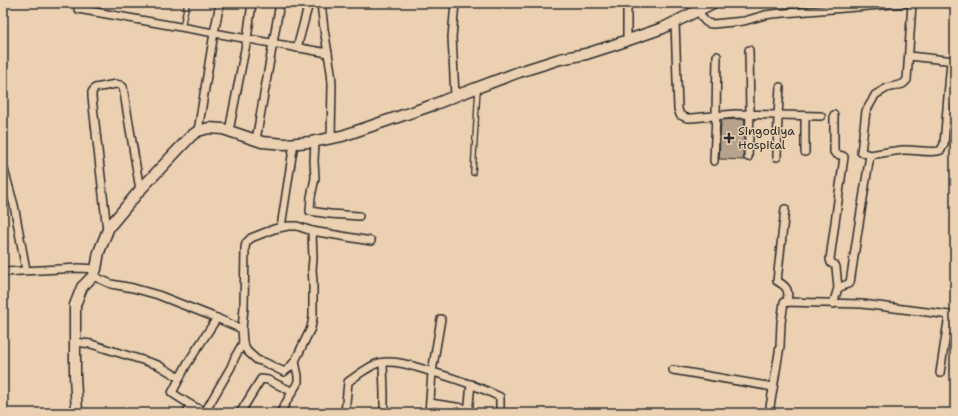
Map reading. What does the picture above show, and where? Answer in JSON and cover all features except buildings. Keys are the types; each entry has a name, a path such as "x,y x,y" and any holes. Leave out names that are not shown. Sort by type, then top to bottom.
{"street":[{"path":"198,131 220,3"},
{"path":"229,131 247,39 252,3"},
{"path":"256,140 280,3"},
{"path":"297,48 309,3"},
{"path":"322,3 322,16 332,84 331,139"},
{"path":"455,3 452,36 456,96"},
{"path":"627,3 627,41"},
{"path":"77,413 75,375 75,305 82,287 94,272 99,252 109,227 140,190 191,136 198,131 209,128 223,129 262,142 294,143 315,142 331,139 433,106 519,72 627,41 663,28 713,3"},
{"path":"698,10 706,23 713,24 744,21 772,14 905,3"},
{"path":"909,56 953,61 944,144 941,150 936,152 904,150 870,155 861,152 866,111 875,95 887,88 906,82 908,78 909,56 912,3"},
{"path":"78,10 328,53"},
{"path":"675,22 680,115 687,118 735,114 821,116"},
{"path":"748,157 750,114 749,50"},
{"path":"714,161 717,56"},
{"path":"107,232 92,97 92,92 95,88 116,84 123,87 140,190"},
{"path":"777,157 780,87"},
{"path":"833,304 838,288 836,267 831,263 830,259 844,157 834,152 834,115"},
{"path":"805,116 805,152"},
{"path":"315,142 315,178 310,211 359,216"},
{"path":"281,227 294,143"},
{"path":"838,288 850,283 870,155"},
{"path":"3,166 14,205 26,270"},
{"path":"769,413 780,346 784,302 787,302 788,294 787,288 782,283 777,281 785,209"},
{"path":"312,232 314,317 311,328 294,361 284,372 257,360 247,351 243,343 242,329 246,243 251,238 281,227 288,226 297,226 312,232 371,241"},
{"path":"3,272 79,268 94,272 111,284 158,295 242,329"},
{"path":"787,302 862,304 952,316 940,373"},
{"path":"217,318 187,364 172,393 191,405 206,412 243,343"},
{"path":"429,413 432,372 441,319"},
{"path":"75,342 91,344 158,366 180,378"},
{"path":"280,413 299,379 294,361"},
{"path":"345,413 348,382 366,369 379,363 409,365 471,384 500,397 500,413"},
{"path":"383,363 384,413"},
{"path":"673,370 773,387"},
{"path":"240,413 261,379 268,380 293,392"},
{"path":"430,404 469,411 471,384"},
{"path":"186,413 191,405"}],"lane":[{"path":"182,28 187,3"},
{"path":"473,173 478,87"}],"place":[{"name":"Singodiya Hospital","path":"729,138"}]}
